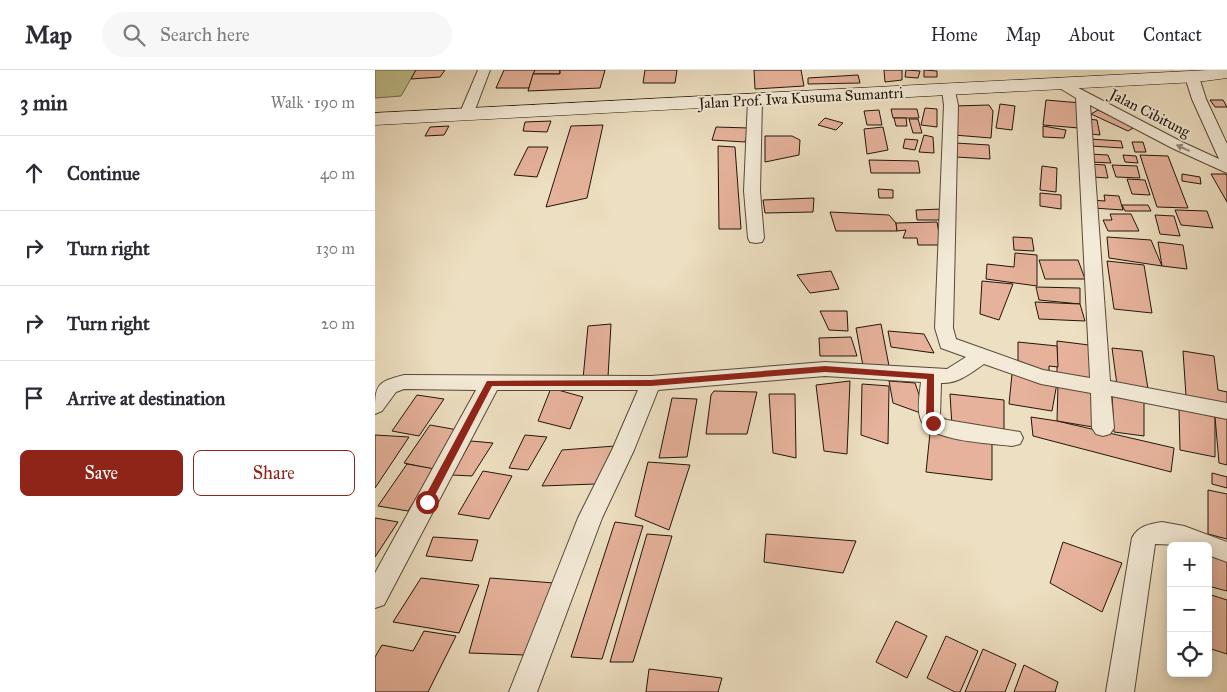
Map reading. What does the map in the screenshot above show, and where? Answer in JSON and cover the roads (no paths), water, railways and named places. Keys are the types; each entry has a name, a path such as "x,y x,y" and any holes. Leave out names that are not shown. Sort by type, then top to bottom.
{"main road":[{"name":"Jalan Prof. Iwa Kusuma Sumantri","path":"375,119 949,90 1227,73"}],"street":[{"path":"466,115 484,70"},
{"name":"Jalan Cibitung","path":"1193,75 1199,99 1227,160"},
{"name":"Jalan Cibitung","path":"1060,84 1083,98 1177,146 1227,168"},
{"path":"949,90 951,105 944,335 948,343 1041,377 1176,400 1227,411"},
{"path":"1083,98 1103,428"},
{"path":"755,100 752,191 756,238"},
{"path":"375,406 389,386 405,382 651,383 825,369 931,376 954,375 981,356"},
{"path":"931,376 930,417 933,423 943,428 1012,438"},
{"path":"375,597 490,383"},
{"path":"523,692 590,518 623,450 651,383"},
{"path":"1126,690 1143,538 1153,532 1169,532 1227,552"}]}
